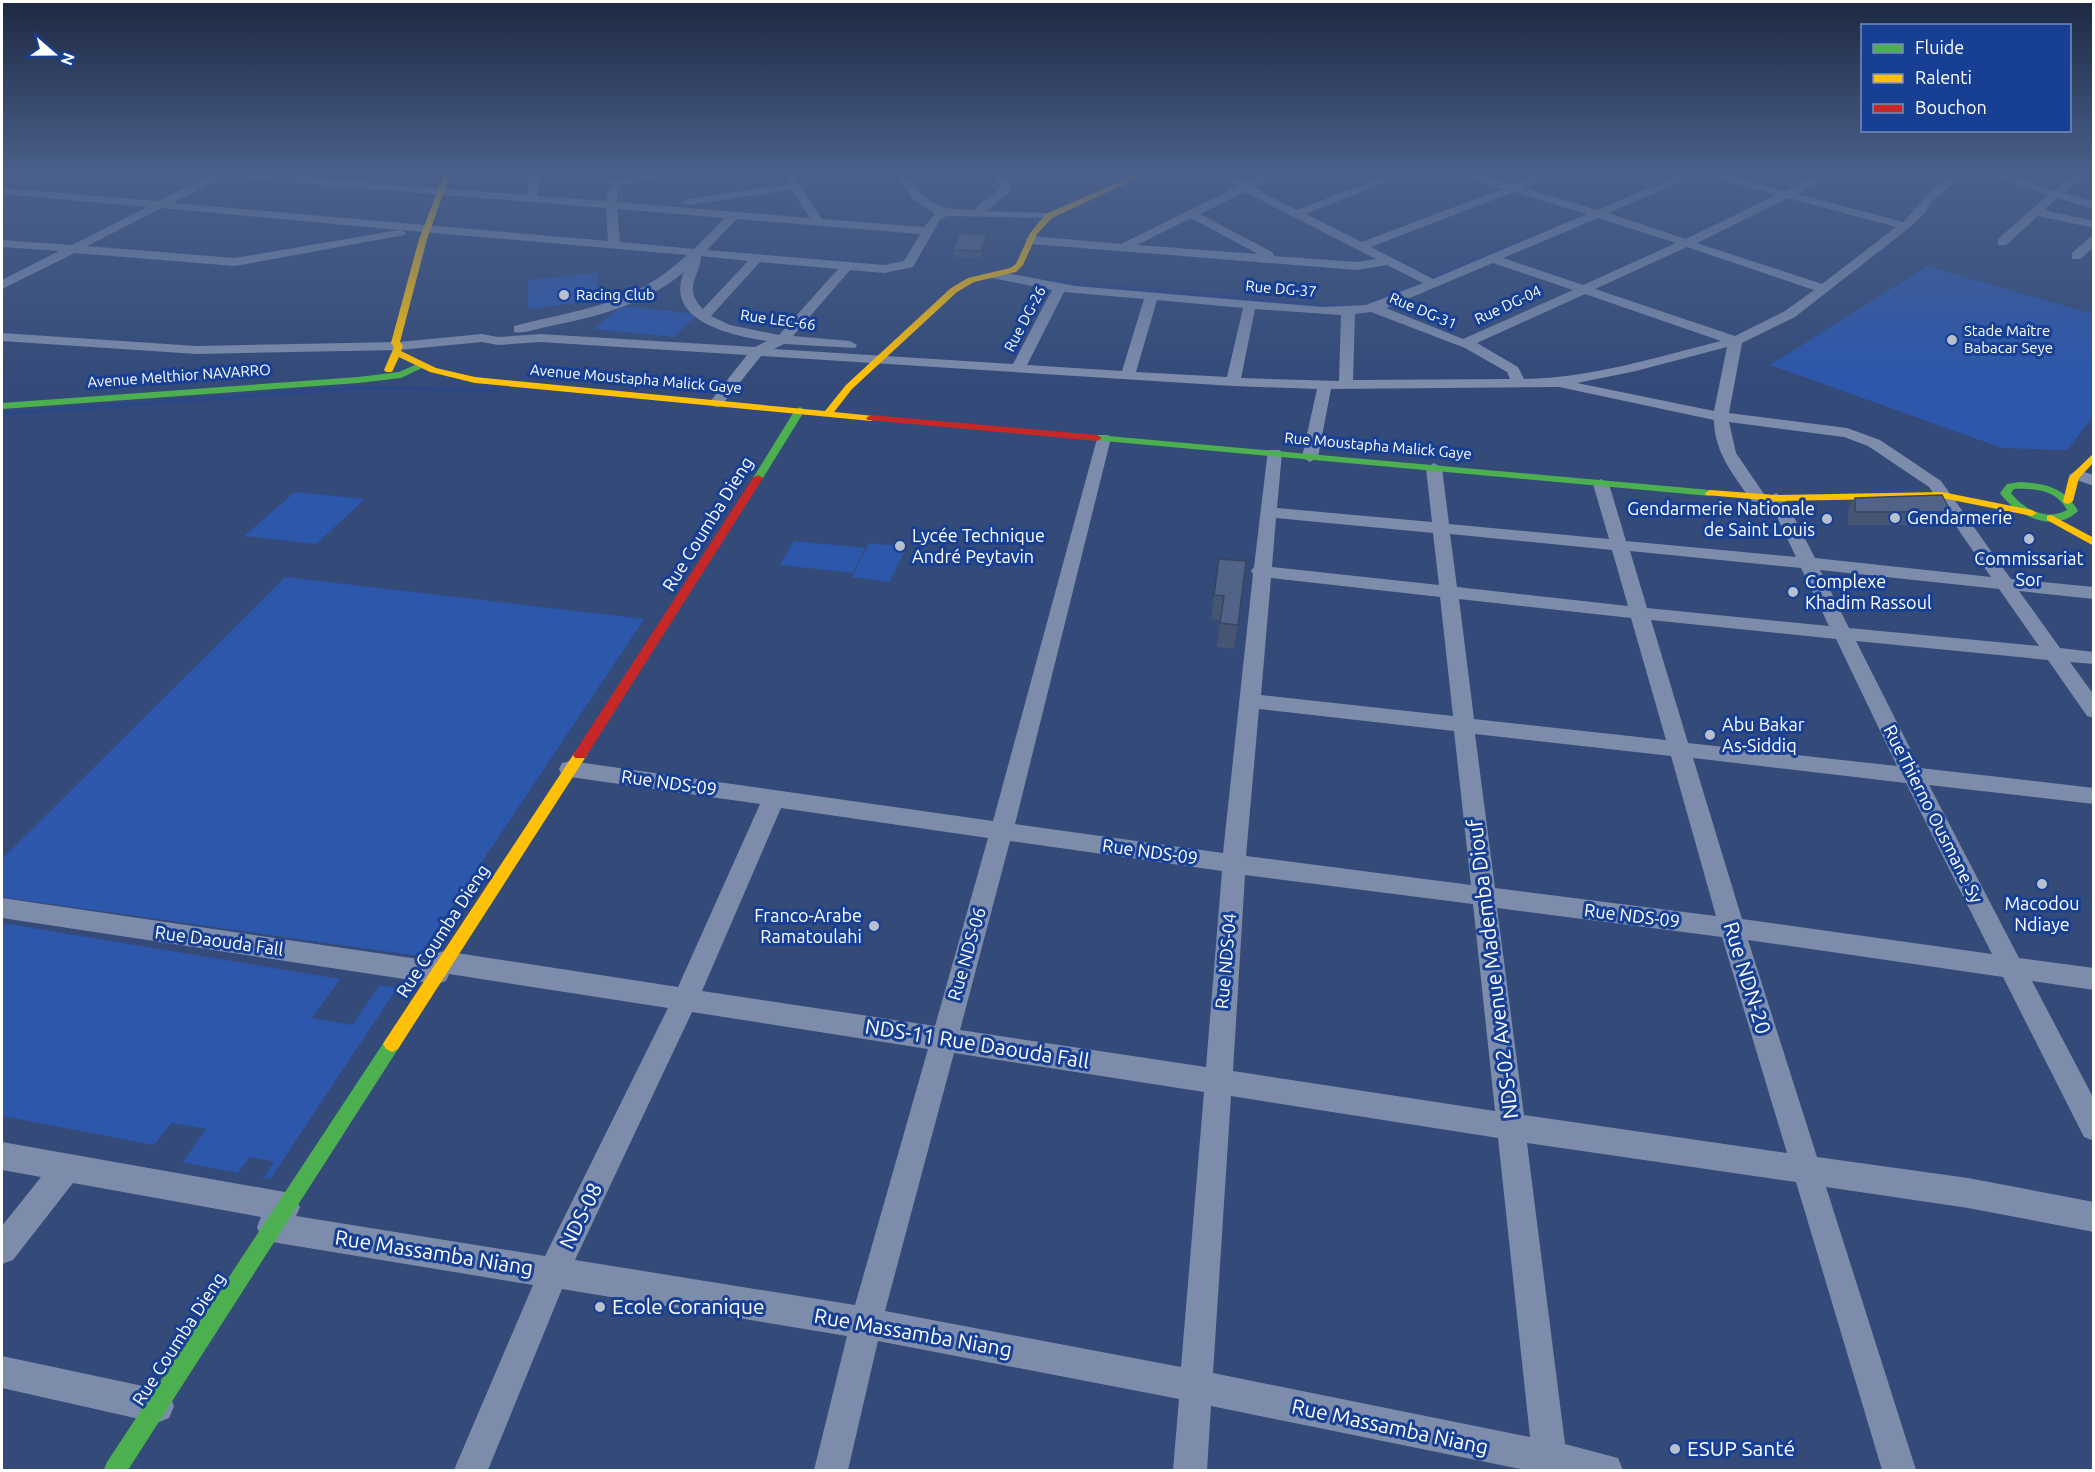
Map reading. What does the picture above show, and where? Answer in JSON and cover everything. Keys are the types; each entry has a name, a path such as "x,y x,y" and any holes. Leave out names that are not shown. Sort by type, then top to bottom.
{"street":[{"path":"2,285 88,241"},
{"path":"2,243 235,262 357,241"},
{"path":"418,241 395,343 397,349 395,372 470,379"},
{"path":"584,241 884,269 909,264 922,241"},
{"path":"2,336 171,350 397,349 482,338 581,317 611,307 660,284 709,241"},
{"path":"828,412 849,387 954,290 971,280 1006,273 1019,265 1030,241"},
{"path":"1038,241 1358,266 1388,261"},
{"path":"1123,248 1137,241"},
{"path":"1241,241 1277,260"},
{"path":"1348,241 1432,283"},
{"path":"1360,247 1376,241"},
{"path":"1374,308 1531,241"},
{"path":"1681,241 1822,288"},
{"name":"Rue DG-04","path":"1463,343 1693,241"},
{"path":"482,338 498,341 540,338 876,361 1019,366 1233,381 1325,384 1555,383 1636,367 1736,341 1806,304 1822,288 1885,241"},
{"path":"2076,256 2093,241"},
{"path":"698,252 686,282 686,290 690,303 703,317 758,257"},
{"path":"1491,258 1736,341"},
{"path":"716,403 757,352 784,338 847,266"},
{"name":"Rue DG-37","path":"996,275 1060,286 1250,304 1348,311 1374,308"},
{"name":"Rue DG-26","path":"1019,366 1060,286"},
{"path":"1128,374 1152,295"},
{"path":"1233,381 1250,304"},
{"name":"Rue DG-31","path":"1374,308 1463,343 1513,370 1519,384"},
{"path":"1346,384 1348,311"},
{"name":"Rue LEC-66","path":"703,317 737,332 889,349"},
{"name":"RueThierno Ousmane Sy","path":"1736,341 1726,380 1722,417 1724,443 1728,453 1767,497 1808,562 1913,776 2094,1128"},
{"path":"397,349 415,364 470,379"},
{"name":"Avenue Melthior NAVARRO","path":"2,406 358,380 395,372 415,364"},
{"name":"Avenue Moustapha Malick Gaye","path":"470,379 561,390 800,410"},
{"path":"1555,383 1722,417 1860,436 1927,477 1948,495 2005,584 2094,711"},
{"path":"1310,457 1325,384"},
{"name":"Rue Moustapha Malick Gaye","path":"800,410 1601,484 1767,497 1948,495 2007,489 2018,485 2036,487 2075,476"},
{"name":"Rue Coumba Dieng","path":"115,1470 711,554 800,410"},
{"name":"Rue NDS-06","path":"831,1470 866,1323 1002,830 1103,438"},
{"name":"Rue NDS-04","path":"1190,1470 1233,864 1251,701 1260,571 1274,453"},
{"path":"2051,518 2066,517 2075,476 2094,456"},
{"name":"NDS-02 Avenue Mademba Diouf","path":"1434,468 1551,1465"},
{"path":"2075,476 2094,481"},
{"name":"Rue NDN-20","path":"1601,484 1732,928 1899,1470"},
{"path":"2036,487 2070,506 2094,527"},
{"path":"2007,489 2005,493 2012,504 2032,513"},
{"name":"Rue Moustapha Malick Gaye","path":"1948,495 2051,518"},
{"path":"1268,512 1618,547 1808,562 2094,593"},
{"path":"2051,518 2094,543"},
{"path":"1260,571 1638,613 2094,658"},
{"path":"1251,701 1464,727 2094,796"},
{"name":"Rue NDS-09","path":"570,769 1233,864 1732,928 2094,979"},
{"name":"NDS-08","path":"471,1470 553,1273 686,999 774,799"},
{"name":"Rue Daouda Fall","path":"2,909 441,967"},
{"name":"NDS-11 Rue Daouda Fall","path":"441,967 686,999 1511,1127 1968,1193 2094,1217"},
{"name":"Rue Massamba Niang","path":"2,1156 278,1217 553,1273 866,1323 1196,1386 1551,1465 1606,1470"},
{"path":"2,1249 66,1169"},
{"path":"2,1372 157,1406"}],"shaded area":[{"name":"Stade Maître Babacar Seye","path":"1927,266 2093,314 2093,417 2067,450 2002,448 1770,365"},
{"name":"Racing Club","path":"597,273 599,300 528,309 528,280"},
{"path":"622,306 697,314 674,337 594,329"},
{"path":"295,492 365,499 316,544 244,536"},
{"path":"794,541 865,548 853,573 780,565"},
{"path":"869,543 906,547 890,582 852,577"},
{"path":"285,577 644,619 419,956 2,897 2,859"},
{"path":"2,923 340,979 312,1018 352,1025 380,985 397,988 271,1178 263,1179 274,1162 250,1157 238,1173 183,1162 206,1129 171,1123 154,1145 2,1116"}],"building":[{"path":"956,241 985,241 981,251 953,250"},
{"path":"1942,495 1951,512 1855,512 1855,498"},
{"path":"1219,559 1246,561 1238,625 1220,623 1224,596 1214,595"}],"waterway":[{"path":"1375,302 1522,241"},
{"path":"1047,281 1342,307"},
{"path":"2,414 356,388 499,390"}],"traffic: fast":[{"path":"2,406 358,380 401,375 419,366"},
{"path":"758,478 800,410"},
{"path":"1097,438 1710,493"},
{"path":"2011,486 2038,487 2055,492 2069,503 2073,511 2055,518 2036,516 2018,507 2005,493 2011,486"},
{"path":"115,1470 392,1044"}],"traffic: slow":[{"path":"389,370 399,346 395,343 423,241"},
{"path":"828,413 849,387 954,290 971,280 1013,270 1019,265 1030,241"},
{"path":"396,352 433,370 475,380 871,418"},
{"path":"2068,501 2074,477 2094,456"},
{"path":"1710,493 1776,498 1942,495 2032,513"},
{"path":"2051,518 2094,543"},
{"path":"392,1044 580,755"}],"traffic: jam":[{"path":"871,418 1097,438"},
{"path":"580,755 758,478"}],"place":[{"name":"Racing Club","path":"564,295"},
{"name":"Stade Maître Babacar Seye","path":"1952,340"},
{"name":"Gendarmerie","path":"1895,518"},
{"name":"Gendarmerie Nationale de Saint Louis","path":"1827,519"},
{"name":"Commissariat Sor","path":"2029,539"},
{"name":"Lycée Technique André Peytavin","path":"900,546"},
{"name":"Complexe Khadim Rassoul","path":"1793,592"},
{"name":"Abu Bakar As-Siddiq","path":"1710,735"},
{"name":"Macodou Ndiaye","path":"2042,884"},
{"name":"Franco-Arabe Ramatoulahi","path":"874,926"},
{"name":"Ecole Coranique","path":"600,1307"},
{"name":"ESUP Santé","path":"1675,1449"}]}
